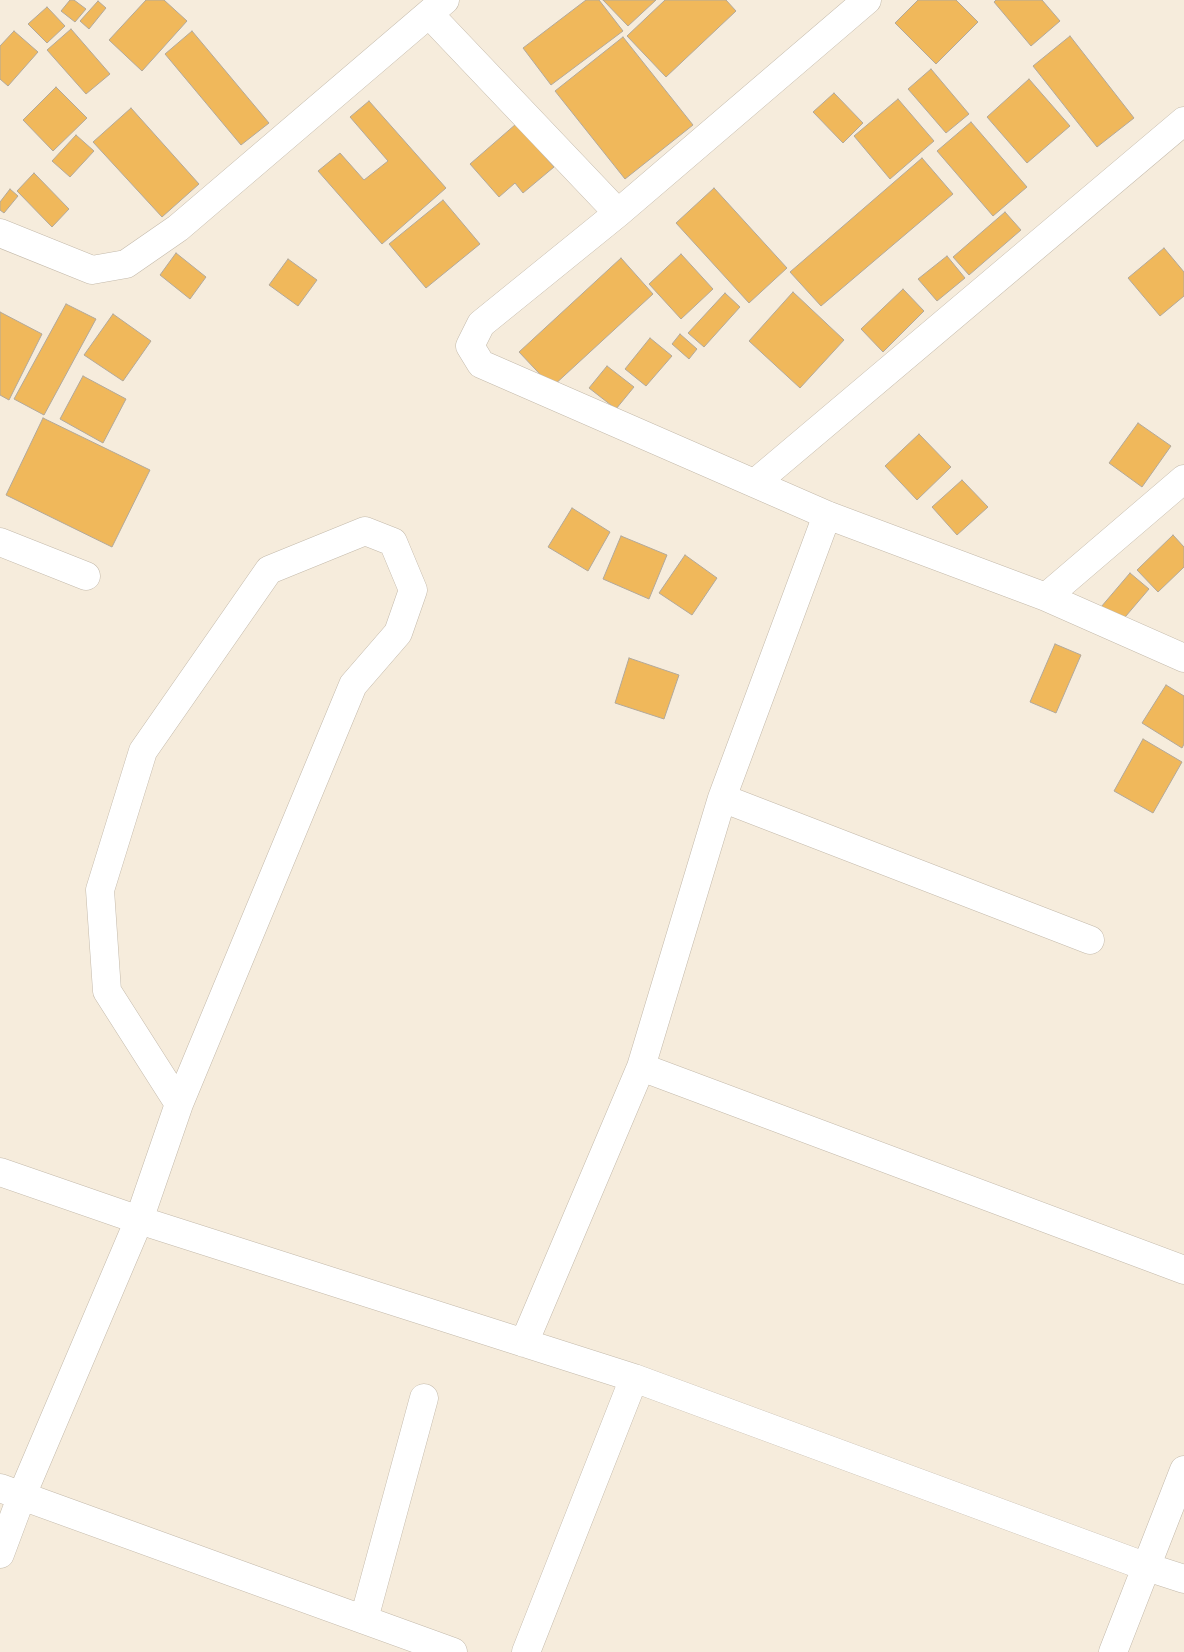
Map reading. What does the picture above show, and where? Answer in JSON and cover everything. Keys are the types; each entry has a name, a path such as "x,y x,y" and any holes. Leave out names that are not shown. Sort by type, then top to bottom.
{"street":[{"path":"867,0 618,213 482,324 470,346 481,364 827,515 1046,597 1184,658"},
{"path":"0,233 92,270 126,264 178,228 437,7 618,213"},
{"path":"755,483 1184,121"},
{"path":"1046,597 1184,479"},
{"path":"524,1343 641,1067 722,798 827,515"},
{"path":"0,1554 11,1491 139,1220 179,1104 353,685 398,633 414,590 393,542 365,531 269,570 143,751 100,890 107,991 179,1104"},
{"path":"0,542 86,576"},
{"path":"722,798 1090,940"},
{"path":"641,1067 1184,1270"},
{"path":"0,1172 139,1220 634,1378 1184,1579"},
{"path":"526,1652 634,1378"},
{"path":"364,1620 424,1398"},
{"path":"1113,1652 1184,1470"},
{"path":"11,1491 453,1652"}],"building":[{"path":"70,0 74,0 86,9 75,22 61,11"},
{"path":"146,0 164,0 187,21 142,71 109,40"},
{"path":"586,0 599,0 623,31 551,85 523,48"},
{"path":"603,0 656,0 628,26"},
{"path":"665,0 726,0 736,11 666,77 627,36"},
{"path":"918,0 956,0 978,22 936,64 895,23"},
{"path":"996,0 1042,0 1060,21 1031,46 994,2"},
{"path":"98,1 106,8 89,29 80,21"},
{"path":"47,7 65,26 47,43 28,24"},
{"path":"71,29 110,74 86,94 47,50"},
{"path":"14,31 38,52 8,86 0,79 0,46"},
{"path":"192,31 269,123 241,145 165,54"},
{"path":"1070,36 1134,118 1097,147 1033,66"},
{"path":"623,37 693,125 625,179 555,91"},
{"path":"931,69 969,114 946,133 908,89"},
{"path":"1029,79 1070,126 1027,163 987,117"},
{"path":"56,87 87,118 53,151 23,120"},
{"path":"834,93 863,123 843,143 813,112"},
{"path":"898,99 934,141 890,179 854,136"},
{"path":"369,101 446,188 382,244 318,171 340,153 364,180 388,161 350,117"},
{"path":"131,108 199,184 162,217 93,142"},
{"path":"971,122 1027,187 993,216 937,151"},
{"path":"516,124 554,167 523,193 515,183 499,197 470,164"},
{"path":"76,135 94,151 70,177 52,161"},
{"path":"922,158 953,194 821,306 790,272"},
{"path":"34,173 69,209 52,227 17,191"},
{"path":"714,188 787,268 749,303 676,223"},
{"path":"10,189 18,196 4,213 0,210 0,202"},
{"path":"443,200 480,244 426,288 389,244"},
{"path":"1005,212 1021,230 969,275 953,257"},
{"path":"1164,248 1184,272 1184,296 1160,316 1128,278"},
{"path":"176,253 206,277 190,299 160,275"},
{"path":"681,254 713,289 681,319 649,284"},
{"path":"947,256 965,278 937,301 918,279"},
{"path":"621,258 653,294 552,387 519,352"},
{"path":"288,259 317,280 298,306 269,285"},
{"path":"903,289 924,311 883,352 861,329"},
{"path":"793,292 844,340 800,388 749,341"},
{"path":"725,293 740,307 704,347 688,333"},
{"path":"66,304 96,319 44,415 14,399"},
{"path":"0,312 42,334 9,400 0,395"},
{"path":"113,314 151,341 123,381 84,355"},
{"path":"680,334 697,349 689,359 672,344"},
{"path":"650,338 672,356 646,386 625,369"},
{"path":"607,366 634,387 616,409 589,388"},
{"path":"83,376 126,399 103,443 60,419"},
{"path":"43,418 150,470 112,547 6,495"},
{"path":"1138,423 1171,446 1142,487 1109,463"},
{"path":"919,434 951,467 917,500 885,466"},
{"path":"962,480 988,507 957,535 932,507"},
{"path":"572,508 610,532 588,571 548,547"},
{"path":"1173,535 1184,547 1184,567 1158,592 1137,570"},
{"path":"621,536 667,555 649,599 603,579"},
{"path":"685,555 717,578 692,615 659,593"},
{"path":"1130,573 1149,589 1120,623 1101,607"},
{"path":"1055,644 1081,655 1056,713 1030,702"},
{"path":"629,658 679,675 664,719 615,703"},
{"path":"1166,685 1184,696 1184,744 1182,748 1142,723"},
{"path":"1143,739 1182,762 1153,813 1114,791"}]}
